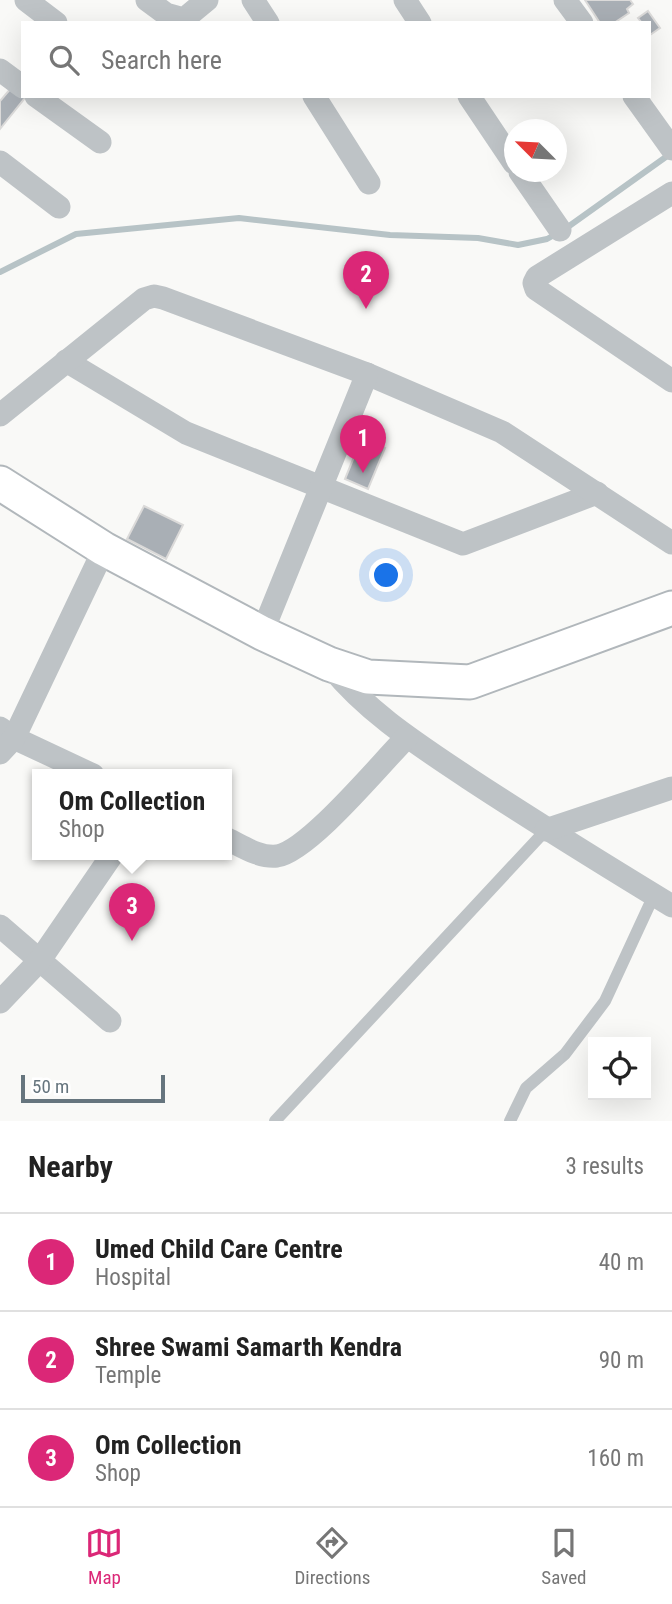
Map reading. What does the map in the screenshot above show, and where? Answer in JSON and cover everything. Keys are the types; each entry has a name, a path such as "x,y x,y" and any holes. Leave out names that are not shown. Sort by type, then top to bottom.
{"street":[{"path":"26,0 53,21"},
{"path":"147,0 173,17 187,18 207,0"},
{"path":"253,0 267,21"},
{"path":"405,0 419,21"},
{"path":"565,0 581,21"},
{"path":"0,70 21,86"},
{"path":"39,98 100,142"},
{"path":"315,98 369,184"},
{"path":"471,98 504,148"},
{"path":"635,98 672,149"},
{"path":"0,162 59,206"},
{"path":"527,182 560,230"},
{"path":"672,193 537,277 534,283 536,289 672,381"},
{"path":"0,415 144,299 154,296 367,374 502,432 672,543"},
{"path":"66,361 186,433 463,544 597,493"},
{"path":"262,632 367,374"},
{"path":"0,483 104,549 262,632 329,664 368,677 470,682 672,608"},
{"path":"78,769 5,740 104,549"},
{"path":"329,664 359,698 407,737 546,830 663,900"},
{"path":"232,842 262,856 279,856 303,845 407,737"},
{"path":"546,830 672,788"},
{"path":"0,1002 40,960 109,860"},
{"path":"0,926 110,1021"}],"lane":[{"path":"275,1121 546,830"},
{"path":"510,1121 526,1088 565,1054 605,1001 663,900"}],"building":[{"path":"585,0 630,0 633,4 627,9 629,13 617,21 599,21"},
{"path":"648,11 660,28 651,34 651,21 640,21 638,18"},
{"path":"12,87 21,95 21,98 25,98 0,129 0,101"},
{"path":"372,442 385,448 368,489 345,479 358,447 368,452"},
{"path":"144,506 183,525 166,559 127,539"}],"waterway":[{"path":"565,229 670,154"},
{"path":"0,272 76,234 239,218 390,235 478,238 518,245 547,239 556,234"}],"place":[{"name":"Shree Swami Samarth Kendra","path":"366,309"},
{"name":"Umed Child Care Centre","path":"363,473"},
{"name":"Om Collection","path":"132,941"}]}
